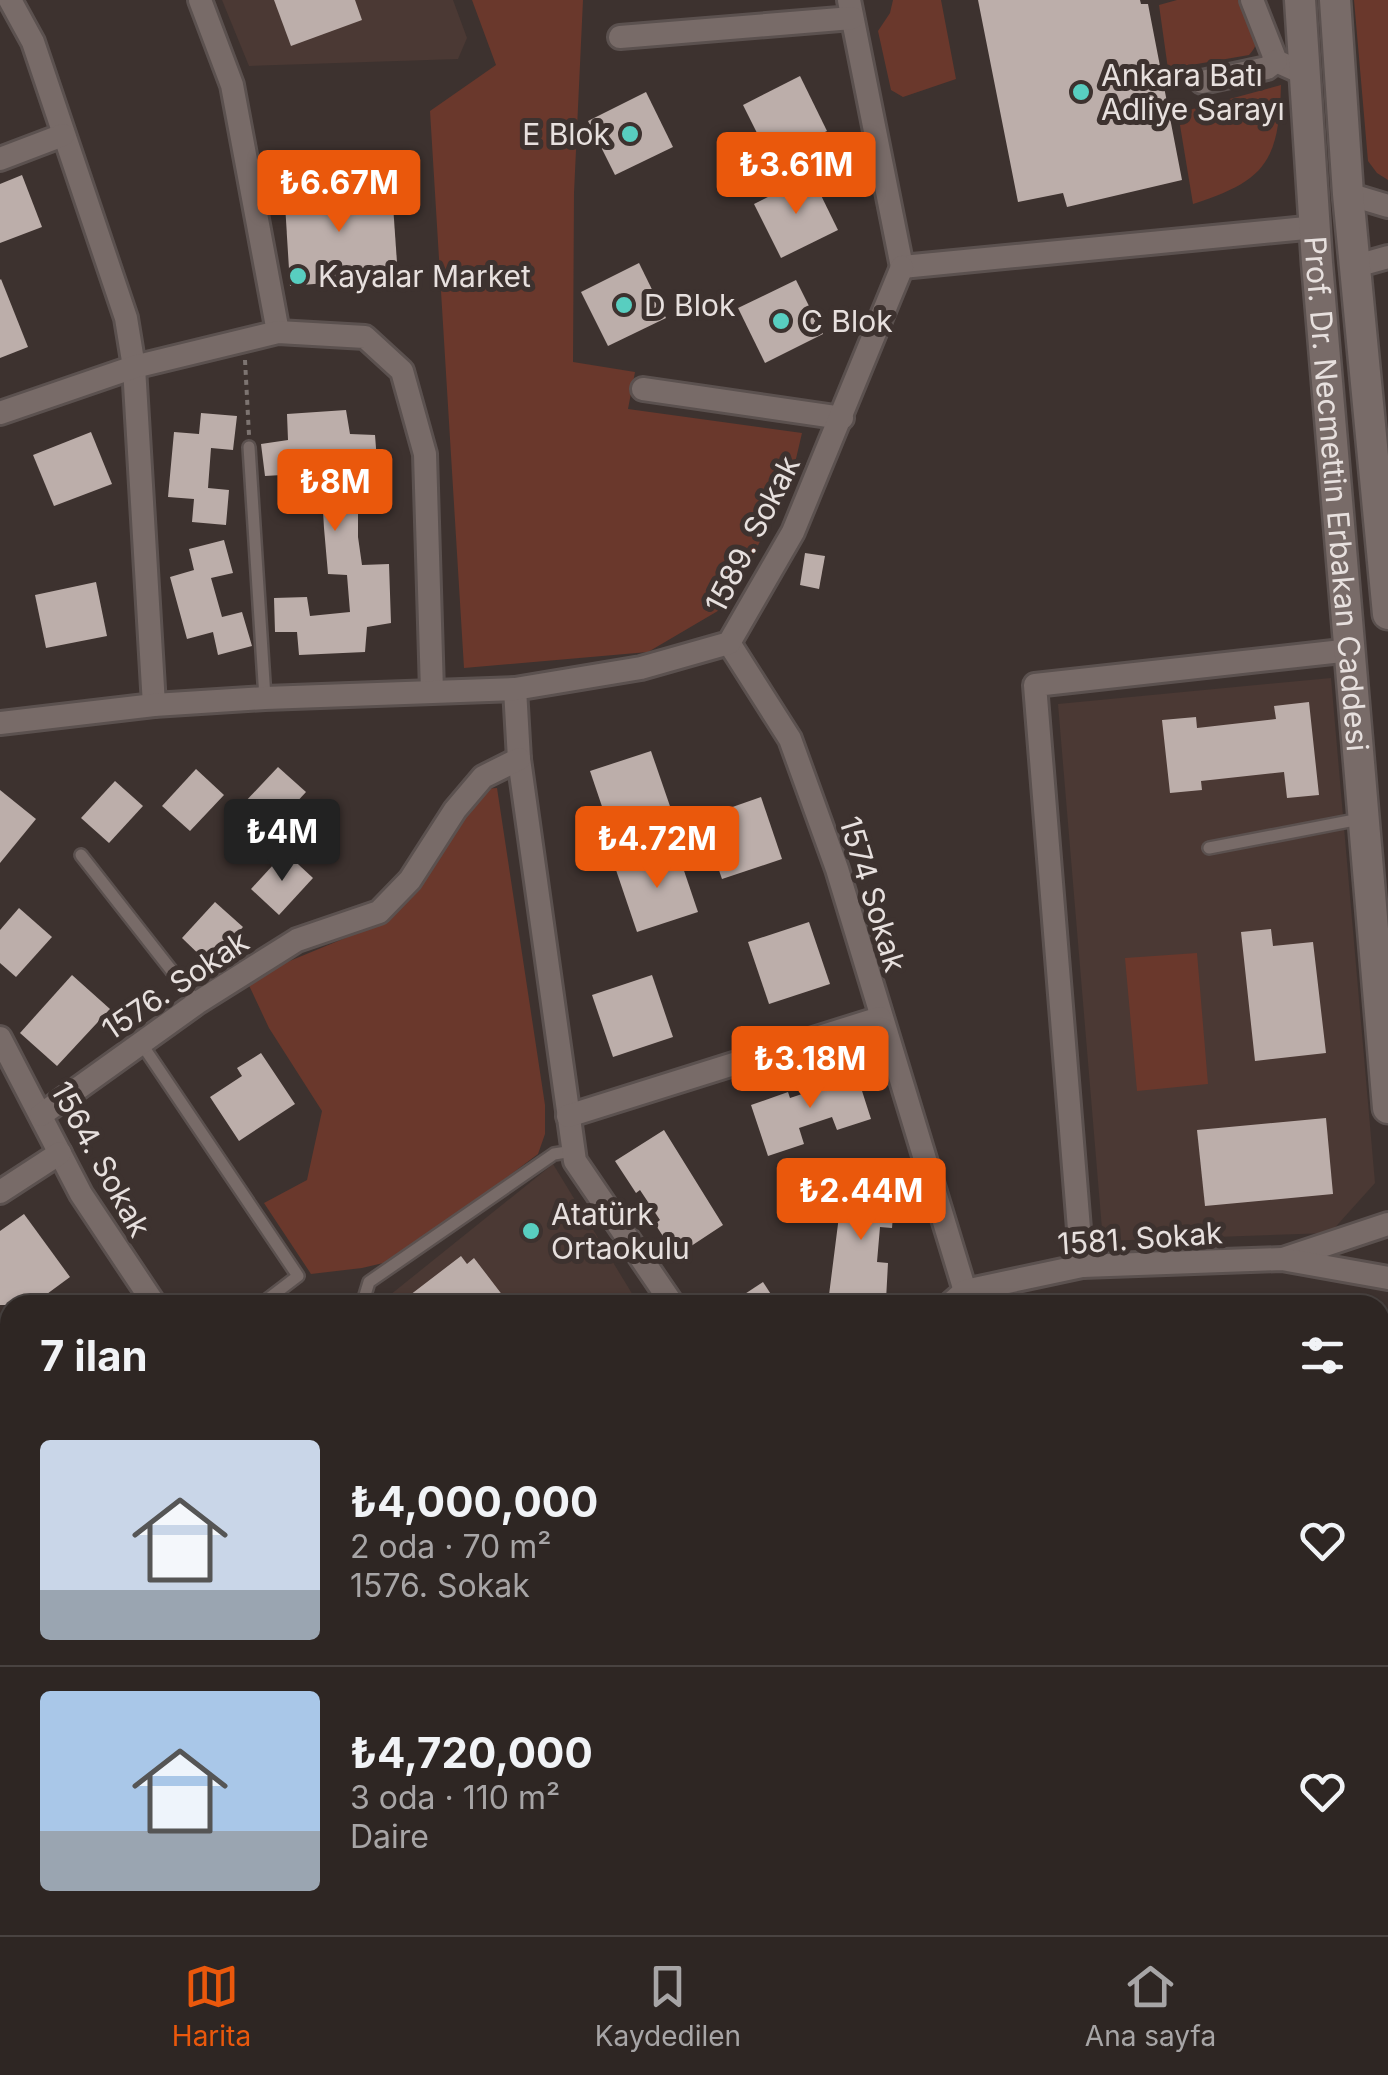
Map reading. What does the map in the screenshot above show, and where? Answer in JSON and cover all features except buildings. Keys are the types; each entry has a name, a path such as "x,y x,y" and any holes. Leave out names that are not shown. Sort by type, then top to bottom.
{"main road":[{"name":"Prof. Dr. Necmettin Erbakan Caddesi","path":"1300,0 1388,1108"},
{"name":"Prof. Dr. Necmettin Erbakan Caddesi","path":"1335,0 1348,194 1388,614"}],"street":[{"path":"10,0 33,42 126,318 134,367 154,705"},
{"path":"200,0 232,85 278,332"},
{"path":"1252,0 1276,60 1305,74"},
{"path":"620,37 851,9 902,266 1316,228"},
{"path":"1202,82 1267,68 1276,60"},
{"path":"0,159 62,134"},
{"path":"1348,194 1388,206"},
{"path":"1356,266 1388,257"},
{"name":"1589. Sokak","path":"0,722 154,705 515,689 641,668 730,642 792,532 902,266"},
{"path":"0,413 134,367 278,332 365,337 402,371 426,454 432,690"},
{"path":"643,389 842,418"},
{"name":"1574 Sokak","path":"730,642 790,739 837,869 956,1295"},
{"path":"1082,1266 1034,685 1351,650"},
{"path":"515,689 518,758 575,1161 666,1295"},
{"name":"1576. Sokak","path":"41,1115 197,1003 297,940 379,912 410,880 454,810 483,778 518,758"},
{"path":"568,1116 880,1018"},
{"name":"1564. Sokak","path":"0,1038 81,1194 148,1295"},
{"path":"0,1192 60,1153"},
{"path":"1282,1259 1388,1224"},
{"path":"1282,1259 1388,1278"},
{"name":"1581. Sokak","path":"969,1295 1082,1266 1282,1259"}],"lane":[{"path":"250,448 265,698"},
{"path":"1209,848 1364,819"},
{"path":"81,855 197,1003"},
{"path":"141,1043 298,1276 273,1295"},
{"path":"365,1295 369,1282 554,1154 573,1150"}],"path":[{"path":"245,340 250,448"}],"shaded area":[{"path":"222,0 453,0 467,38 458,59 249,66"},
{"path":"472,0 583,0 574,193 573,362 635,372 628,409 802,433 791,480 728,605 648,652 464,668 430,111 496,65"},
{"path":"893,0 941,0 956,79 903,97 891,90 878,31"},
{"path":"1177,0 1247,0 1258,35 1254,49 1249,55 1168,69 1159,5"},
{"path":"1354,0 1388,0 1388,180 1368,161"},
{"path":"1281,85 1277,133 1263,165 1237,187 1193,204 1178,113"},
{"path":"1331,678 1375,1183 1330,1233 1103,1241 1058,704"},
{"path":"497,788 545,1105 545,1134 538,1154 396,1260 311,1274 264,1203 307,1180 322,1111 269,1028 246,979 379,924 417,889 484,789"},
{"path":"1197,953 1208,1084 1137,1091 1125,958"},
{"name":"Atatürk Ortaokulu","path":"553,1164 633,1295 390,1295"}],"place":[{"name":"Ankara Batı Adliye Sarayı","path":"1081,92"},
{"name":"E Blok","path":"630,134"},
{"name":"Kayalar Market","path":"298,276"},
{"name":"D Blok","path":"624,305"},
{"name":"C Blok","path":"781,321"},
{"name":"Atatürk Ortaokulu","path":"531,1231"}]}
